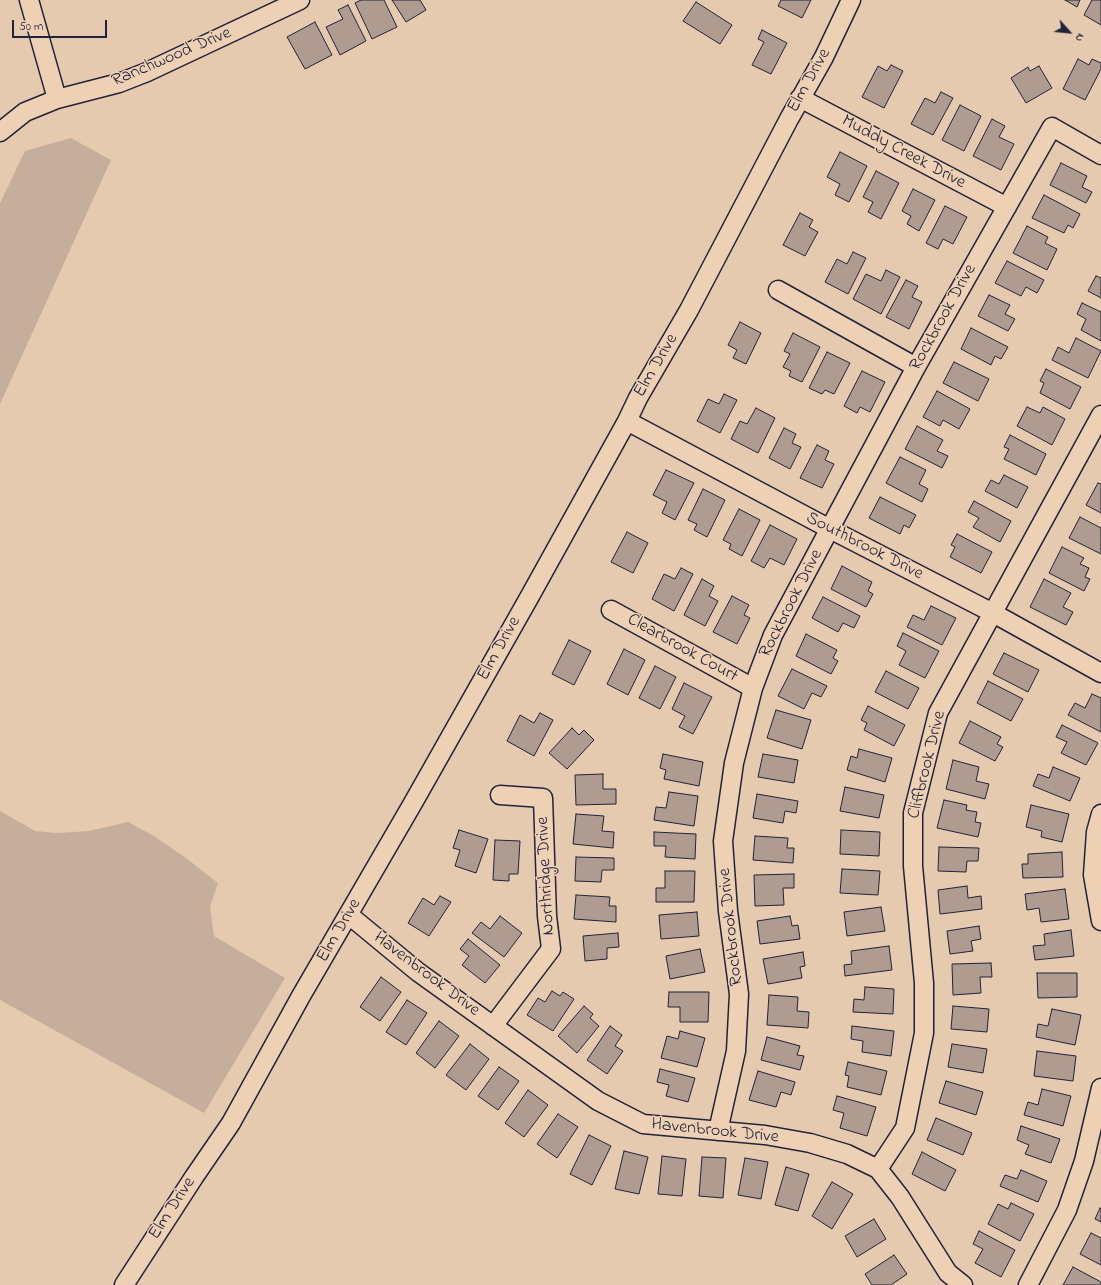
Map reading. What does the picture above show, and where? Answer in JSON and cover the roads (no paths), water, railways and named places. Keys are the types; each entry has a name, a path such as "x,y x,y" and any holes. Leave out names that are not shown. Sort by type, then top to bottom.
{"street":[{"path":"29,0 57,99"},
{"name":"Ranchwood Drive","path":"0,132 25,112 57,99 119,83 147,72 300,0"},
{"name":"Elm Drive","path":"124,1285 231,1123 522,610 627,421 638,398 689,310 800,98 824,57 851,0"},
{"name":"Muddy Creek Drive","path":"800,98 1007,207"},
{"name":"Rockbrook Drive","path":"718,1131 736,1051 739,994 728,912 723,842 734,763 752,688 773,635 916,367 1052,127 1101,154"},
{"path":"778,290 916,367"},
{"name":"Cliffbrook Drive","path":"878,1169 905,1128 924,1032 924,983 913,866 912,813 938,713 1101,415"},
{"name":"Southbrook Drive","path":"627,421 830,529 993,613 1101,673"},
{"name":"Clearbrook Court","path":"611,610 752,688"},
{"name":"Northridge Drive","path":"493,1026 551,949 547,916 543,798 500,795"},
{"path":"1101,814 1096,832 1094,875 1101,921"},
{"name":"Havenbrook Drive","path":"348,915 418,972 598,1101 643,1124 765,1135 810,1143 847,1154 878,1169 900,1197 948,1273 963,1285"},
{"path":"1028,1285 1067,1210 1084,1161 1101,1088"}]}
